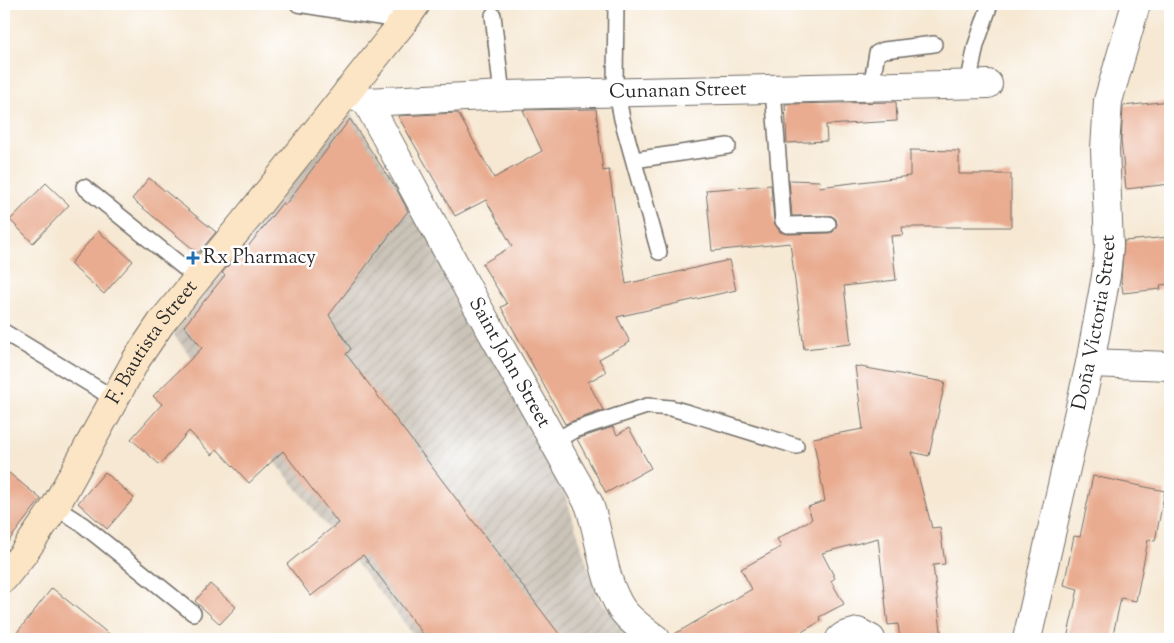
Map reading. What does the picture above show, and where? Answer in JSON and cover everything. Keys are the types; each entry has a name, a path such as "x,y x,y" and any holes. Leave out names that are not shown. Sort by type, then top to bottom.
{"main road":[{"name":"F. Bautista Street","path":"4,577 23,554 55,507 136,360 161,323 358,96 410,12"}],"street":[{"name":"Doña Victoria Street","path":"1027,639 1090,363 1106,276 1109,246 1105,149 1108,101 1136,4"},
{"name":"Cunanan Street","path":"358,96 505,95 978,85"},
{"name":"Saint John Street","path":"358,96 453,260 590,504 611,587 622,610 636,625 656,639"},
{"path":"1090,363 1170,366"},
{"path":"840,639 858,632 871,638"}],"lane":[{"path":"298,4 410,12"},
{"path":"616,4 615,82 622,119 659,252"},
{"path":"978,85 976,46 990,4"},
{"path":"493,15 501,86 505,95"},
{"path":"871,87 877,53 884,50 934,44"},
{"path":"773,90 783,222 786,225 828,224"},
{"path":"634,160 728,146"},
{"path":"84,186 198,279"},
{"path":"4,332 100,390 113,400"},
{"path":"554,442 574,430 647,406 671,408 796,446"},
{"path":"55,507 83,526 193,613"}],"shaded area":[{"path":"349,109 464,294 557,468 598,599 636,637 634,639 417,639 173,334"}],"building":[{"path":"1170,101 1170,184 1126,189 1121,141 1123,106"},
{"path":"896,102 897,121 826,125 827,141 787,143 785,104"},
{"path":"596,109 603,171 609,170 626,284 729,260 736,290 617,317 630,342 599,359 606,372 588,382 603,410 565,424 501,307 507,304 482,264 512,246 486,200 455,216 398,116 458,113 494,178 542,151 523,110"},
{"path":"350,119 397,190 408,211 329,315 351,349 346,354 563,639 427,639 363,555 311,596 287,564 338,523 283,451 249,483 217,449 212,455 189,431 160,465 131,439 162,404 153,396 202,348 184,326 225,275 222,273 240,251 243,253 283,202 285,205"},
{"path":"910,150 959,151 959,174 1011,174 1011,227 902,227 903,235 891,236 896,280 844,286 851,344 804,349 790,243 712,251 706,190 771,185 774,222 780,232 787,234 829,233 833,232 837,224 836,219 832,216 792,216 789,180 820,181 819,187 910,176"},
{"path":"149,178 216,232 198,253 132,199"},
{"path":"46,183 69,205 33,243 10,220"},
{"path":"98,231 133,261 104,294 70,264"},
{"path":"1170,237 1170,284 1160,285 1161,289 1123,293 1121,280 1124,241"},
{"path":"855,366 945,382 929,456 912,452 932,528 940,527 945,564 933,565 942,639 900,639 898,624 888,625 878,538 822,553 835,578 831,581 844,604 819,617 821,621 789,639 671,639 671,636 752,589 741,569 781,547 777,539 812,519 808,507 825,501 813,438 863,429"},
{"path":"613,427 617,435 629,428 651,468 606,493 577,439"},
{"path":"4,469 41,499 4,547"},
{"path":"105,472 134,498 107,529 78,503"},
{"path":"1093,476 1165,491 1155,541 1148,540 1136,601 1121,598 1112,639 1067,639 1078,589 1064,585 1074,536 1080,537"},
{"path":"210,584 236,607 220,624 195,601"},
{"path":"52,588 115,639 12,639"}],"place":[{"name":"Rx Pharmacy","path":"193,258"}]}
